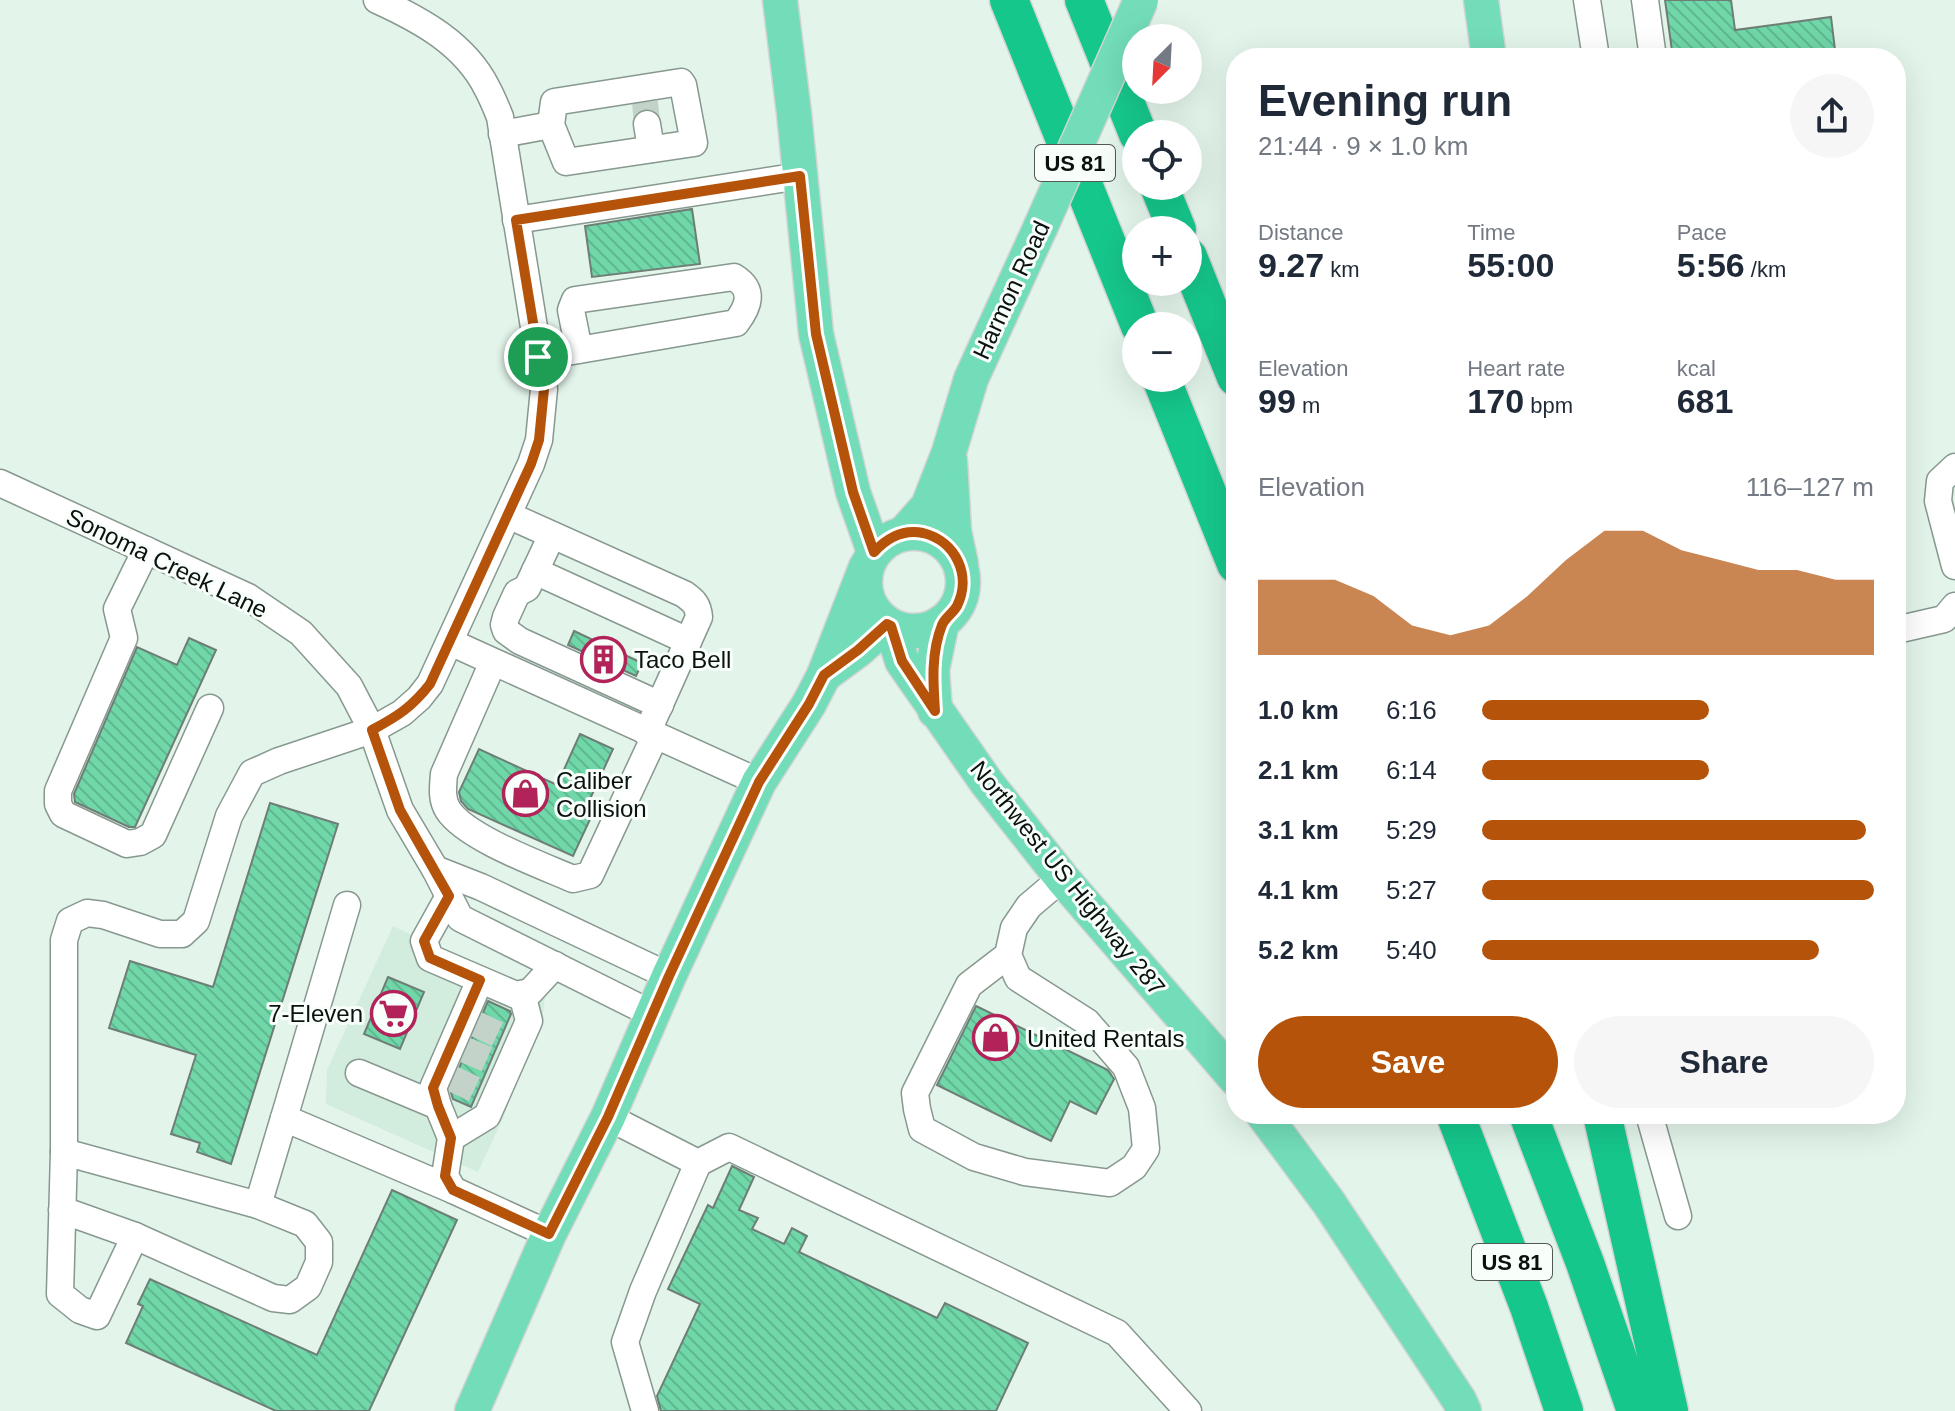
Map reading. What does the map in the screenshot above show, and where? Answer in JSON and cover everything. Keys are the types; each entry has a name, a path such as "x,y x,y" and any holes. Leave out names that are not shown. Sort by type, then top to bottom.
{"highway":[{"name":"US 81","path":"1009,0 1134,312"},
{"name":"US 81","path":"1084,0 1132,120"},
{"path":"1202,292 1226,352"},
{"path":"1167,392 1226,539"},
{"name":"US 81","path":"1459,1124 1529,1307 1564,1411"},
{"name":"US 81","path":"1532,1124 1585,1263 1636,1411"},
{"path":"1604,1124 1669,1411"}],"main road":[{"path":"472,1411 549,1234 608,1117 759,782 824,675 870,559 882,543 893,536 918,532 931,535 953,551 960,563 962,593 955,609 942,622 926,630 908,631 889,625 875,613 867,599 864,583 870,559 816,334 780,0"},
{"name":"Harmon Road","path":"904,533 928,506 949,452 974,371 1141,0"},
{"path":"1481,0 1488,48"},
{"name":"Harmon Road","path":"949,452 954,531 963,576"},
{"path":"935,711 932,670 942,622"},
{"path":"824,675 889,625"},
{"name":"Northwest US Highway 287","path":"889,625 902,661 987,783 1062,878 1226,1067"},
{"path":"1270,1124 1329,1203 1464,1411"}],"street":[{"path":"135,1236 97,1316 80,1310 60,1294 64,940 70,921 87,913 103,915 160,934 182,934 196,921 229,816 252,773 372,730 402,713 419,698 430,684 450,642 539,440 544,389 500,117 486,86 466,57 442,35 377,0"},
{"path":"1587,0 1594,48"},
{"path":"1645,0 1652,48"},
{"path":"554,102 646,116 566,162 551,125 554,102"},
{"path":"502,134 551,125"},
{"path":"516,220 800,176"},
{"path":"538,357 579,350 736,323 745,311 748,294 744,283 734,277 575,300 571,310 579,350"},
{"path":"1955,467 1940,481 1938,501 1955,566"},
{"name":"Sonoma Creek Lane","path":"0,483 248,597 301,633 349,686 372,730 400,810 460,918 652,1014"},
{"path":"493,662 444,774 442,792 446,807 473,834 573,879 590,875 699,617 699,608 684,594 508,515"},
{"path":"552,535 531,580 517,593 504,625 506,631 548,654 660,705"},
{"path":"146,550 117,609 124,638 58,791 58,804 63,814 127,844 153,835 210,708"},
{"path":"531,580 688,641"},
{"path":"1906,628 1944,619 1955,606"},
{"path":"450,642 759,782"},
{"path":"435,869 481,887 669,976"},
{"path":"1008,955 969,985 915,1093 922,1129 974,1157 1025,1172 1110,1183 1134,1167 1146,1149 1142,1108 1126,1067 1087,1022 1018,978 1008,955 1014,928 1029,906 1062,878"},
{"path":"449,896 424,941 430,958 516,995 530,992 555,965"},
{"path":"258,1205 347,905"},
{"path":"453,1190 445,1176 451,1138 433,1088 445,1075 458,1047 480,980"},
{"path":"451,1138 487,1116 486,1094 510,1040 529,1021 522,994"},
{"path":"359,1073 438,1106"},
{"path":"608,1117 698,1163"},
{"path":"284,1118 549,1234"},
{"path":"1652,1124 1678,1216"},
{"path":"645,1411 625,1342 643,1291 698,1163 729,1147 1117,1333 1188,1411"},
{"path":"62,1210 135,1236 273,1298 290,1300 308,1287 319,1262 319,1242 305,1224 258,1205 64,1152"}],"shaded area":[{"path":"393,926 545,997 543,1013 502,1120 478,1172 326,1104 327,1070"}],"building":[{"path":"1665,0 1731,0 1735,30 1831,17 1835,48 1672,48"},
{"path":"692,209 700,264 592,277 585,226"},
{"path":"574,631 642,663 636,676 568,645"},
{"path":"189,638 216,650 135,827 75,802 74,794 137,647 177,665"},
{"name":"Caliber Collision","path":"580,734 613,749 584,812 592,815 573,856 468,809 461,801 459,792 479,749 557,785"},
{"path":"270,803 338,824 231,1164 197,1152 200,1143 171,1134 196,1055 109,1028 130,961 213,987"},
{"name":"7-Eleven","path":"388,977 424,992 400,1049 364,1034"},
{"path":"488,1001 511,1014 471,1107 453,1099 450,1089"},
{"name":"United Rentals","path":"976,1006 1108,1070 1114,1079 1096,1114 1070,1101 1051,1141 937,1085"},
{"path":"732,1166 754,1177 739,1210 758,1218 752,1229 784,1244 792,1228 807,1236 799,1252 937,1318 945,1303 1028,1343 996,1411 661,1411 657,1396 700,1304 668,1289 708,1205 713,1208"},
{"path":"392,1190 457,1220 369,1411 276,1411 126,1343 143,1306 138,1304 150,1279 317,1355"}],"tunnel":[{"path":"645,102 647,124"},
{"path":"474,1023 501,1036"},
{"path":"463,1049 491,1061"},
{"path":"451,1078 478,1091"}],"place":[{"name":"Taco Bell","path":"603,659"},
{"name":"Caliber Collision","path":"525,794"},
{"name":"7-Eleven","path":"394,1013"},
{"name":"United Rentals","path":"996,1038"}],"route":[{"path":"800,176 816,334 853,492 874,552 893,536 918,532 931,535 953,551 963,576 962,593 955,609 942,622 932,670 935,711 902,661 891,626 887,624 824,675 759,782 608,1117 549,1234 453,1190 445,1176 451,1138 433,1088 480,980 430,958 424,941 449,896 400,810 372,730 402,713 430,684 531,464 543,414 544,389 538,357 516,220 800,176"}]}
